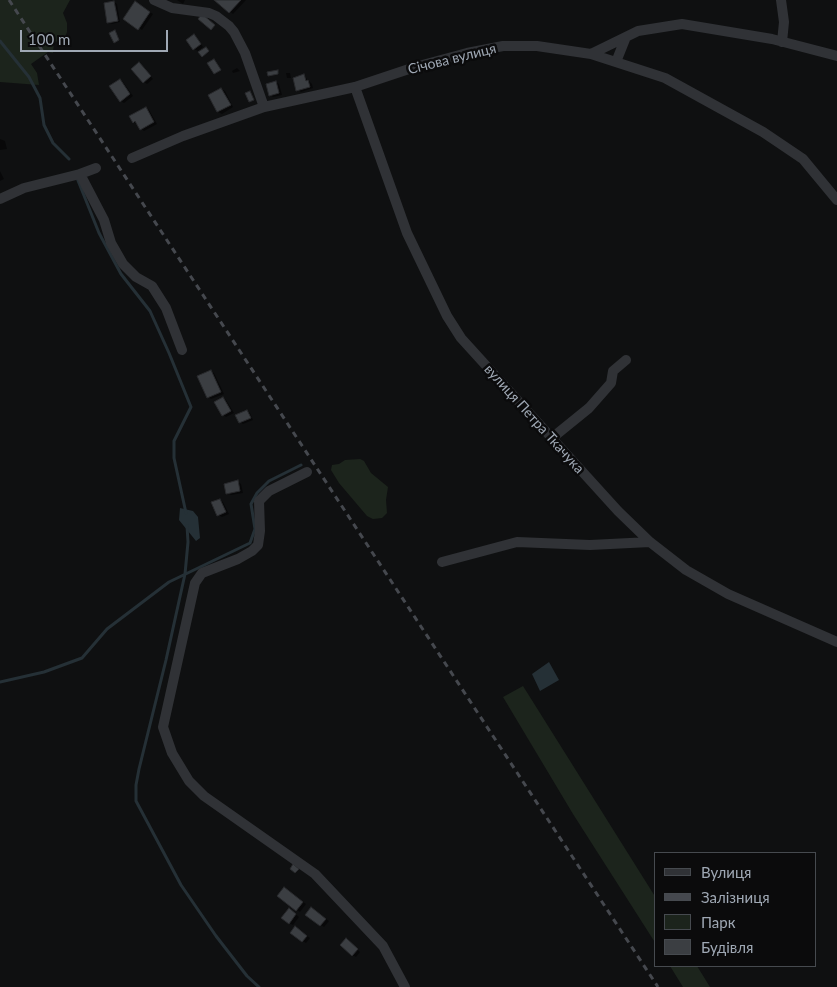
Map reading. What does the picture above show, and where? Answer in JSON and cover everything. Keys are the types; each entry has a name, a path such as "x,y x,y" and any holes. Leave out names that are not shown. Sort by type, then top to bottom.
{"street":[{"path":"154,0 172,8 209,13 229,26 245,53 264,107"},
{"path":"781,0 784,22 782,42"},
{"path":"591,54 638,31 682,24 782,42 837,56"},
{"path":"616,62 626,37"},
{"name":"Січова вулиця","path":"132,158 183,136 264,107 355,87 467,53 503,46 537,46 591,54 665,78 764,132 803,159 837,200"},
{"name":"вулиця Петра Ткачука","path":"355,87 406,233 447,316 461,338 618,511 650,542 686,570 728,594 837,642"},
{"path":"0,199 24,188 96,168"},
{"path":"80,174 104,220 111,243 123,264 136,277 152,286 166,308 182,350"},
{"path":"552,438 589,408 611,383 613,371 626,360"},
{"path":"307,472 269,491 259,502 260,531 258,544 252,551 238,559 202,573 194,583 163,727 172,753 190,782 204,796 315,874 383,946 405,987"},
{"path":"442,562 518,542 590,545 650,542"}],"green space":[{"path":"0,0 70,0 63,13 67,23 65,37 54,42 53,53 48,52 31,64 37,73 39,85 0,82"},
{"path":"360,459 364,461 371,473 388,487 387,513 382,518 373,519 367,516 339,483 331,470 332,465 339,464 345,460"},
{"path":"523,686 654,895 654,941 573,814 503,697"},
{"path":"671,967 698,967 710,987 683,987"}],"shaded area":[{"path":"180,508 193,511 198,517 200,538 196,541 179,520"},
{"path":"549,662 559,680 540,691 532,674"}],"building":[{"path":"214,0 241,0 229,13"},
{"path":"114,1 118,21 107,23 104,3"},
{"path":"135,1 150,12 138,30 123,19"},
{"path":"202,14 215,25 211,30 198,19"},
{"path":"115,30 119,40 114,43 109,33"},
{"path":"194,34 201,44 193,50 186,40"},
{"path":"206,47 209,51 202,57 198,52"},
{"path":"214,59 221,70 214,74 207,63"},
{"path":"139,62 151,76 143,83 131,69"},
{"path":"278,70 278,74 268,76 267,72"},
{"path":"304,74 310,87 296,91 293,78"},
{"path":"120,79 130,94 120,102 109,86"},
{"path":"276,81 279,93 269,96 266,84"},
{"path":"221,88 231,105 217,112 208,95"},
{"path":"250,91 254,100 249,102 245,93"},
{"path":"146,107 154,122 140,130 135,121 133,123 129,116"},
{"path":"211,370 221,392 207,398 197,376"},
{"path":"223,397 231,411 222,416 214,402"},
{"path":"247,410 251,418 239,423 235,415"},
{"path":"238,480 240,491 226,494 224,484"},
{"path":"220,499 226,512 217,516 211,502"},
{"path":"293,864 299,869 295,873 290,869"},
{"path":"284,887 303,902 296,911 277,896"},
{"path":"311,907 326,919 320,926 305,915"},
{"path":"289,908 296,914 289,924 281,918"},
{"path":"295,926 307,936 302,942 290,933"},
{"path":"346,938 358,949 352,956 340,945"}],"waterway":[{"path":"0,41 29,77 40,98 44,125 53,143 69,159"},
{"path":"77,178 99,233 121,274 150,311 191,407 174,441 174,458 186,513"},
{"path":"0,682 44,672 82,658 107,629 169,582 250,543 255,529 251,504 257,493 269,481 301,465"},
{"path":"187,526 188,542 185,574 139,769 136,801 181,885 216,936 247,976 259,987"}],"railway":[{"path":"9,0 658,987"}]}
